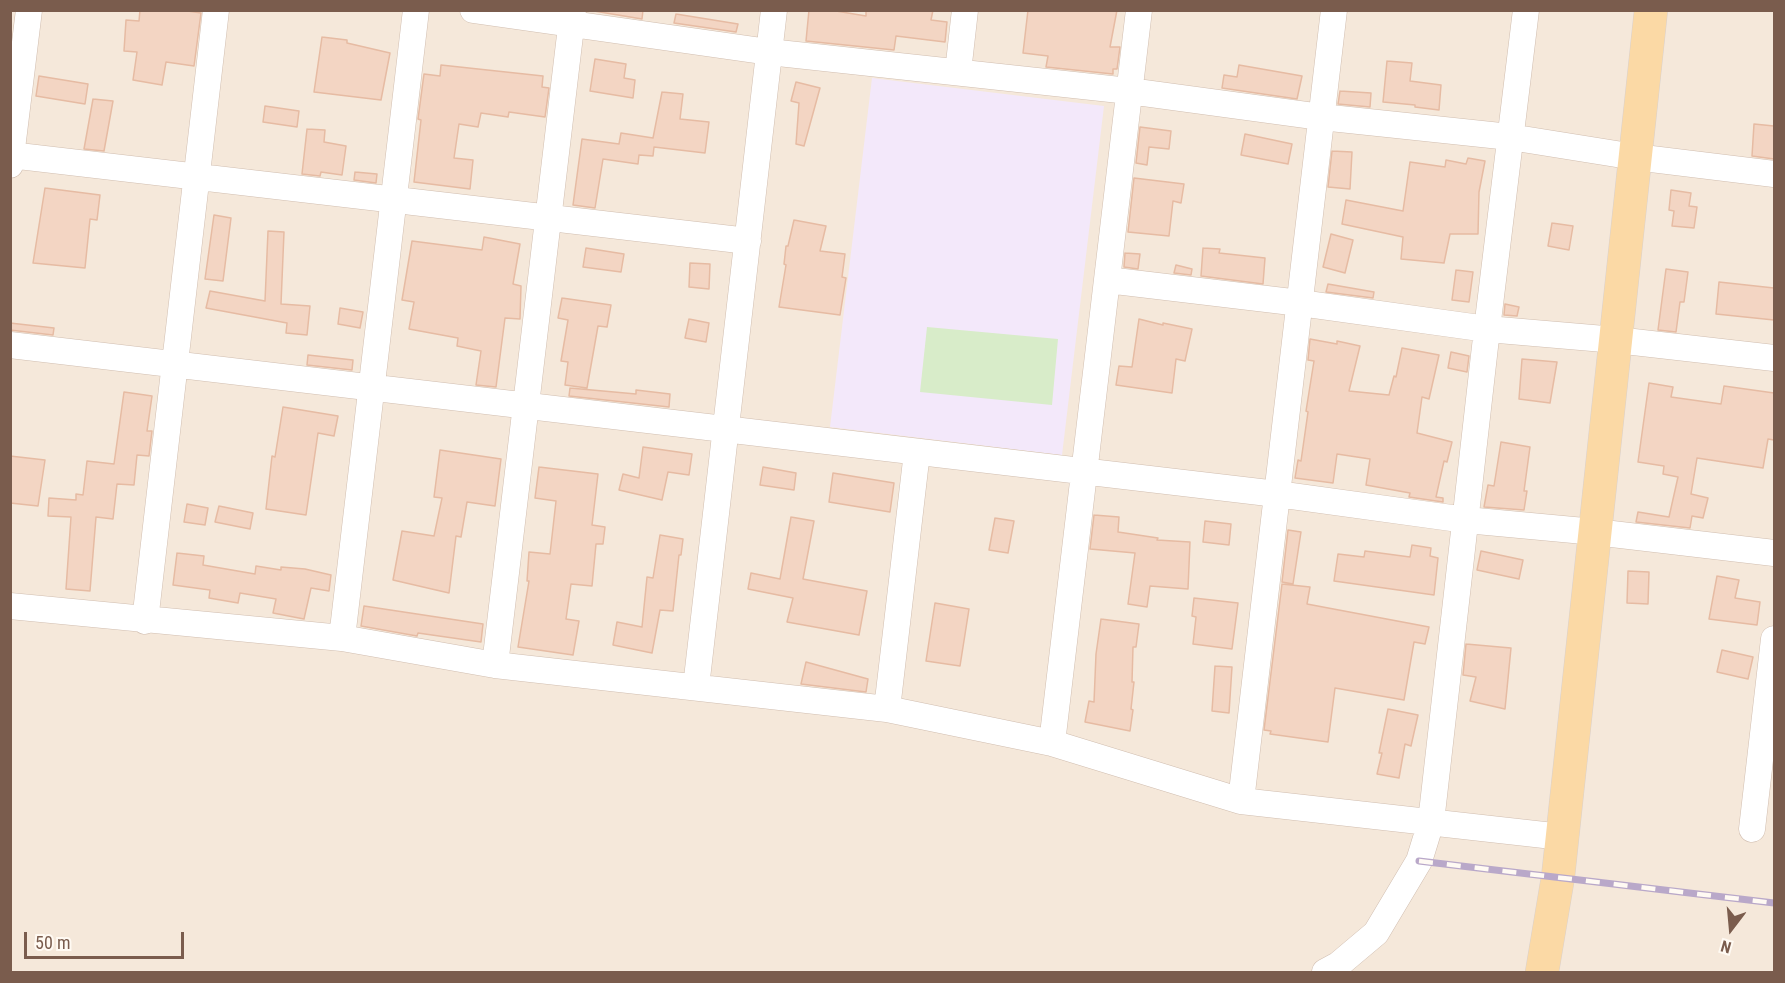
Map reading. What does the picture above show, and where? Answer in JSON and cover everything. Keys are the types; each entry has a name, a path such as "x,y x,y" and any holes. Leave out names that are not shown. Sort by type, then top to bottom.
{"main road":[{"path":"1542,972 1558,877 1651,10"}],"street":[{"path":"30,10 11,159 196,177 748,242"},
{"path":"145,621 216,10"},
{"path":"342,638 416,10"},
{"path":"473,10 572,17 769,52 1129,91 1321,117 1510,137 1635,157 1774,174"},
{"path":"696,687 774,10"},
{"path":"958,72 965,10"},
{"path":"1052,743 1139,10"},
{"path":"1241,801 1334,10"},
{"path":"1325,972 1338,966 1377,933 1419,861 1431,822 1486,329 1526,10"},
{"path":"495,665 572,17"},
{"path":"1107,280 1300,303 1486,329 1616,340 1774,358"},
{"path":"10,345 1277,494 1466,520 1595,532 1774,553"},
{"path":"887,709 918,452"},
{"path":"10,606 145,621 342,638 495,665 887,709 1052,743 1241,801 1562,837"},
{"path":"1752,829 1774,639"}],"shaded area":[{"path":"11,11 1774,11 1774,972 11,972"},
{"path":"872,78 1104,106 1062,455 830,427"}],"green space":[{"path":"927,327 1058,339 1052,405 920,392"}],"building":[{"path":"140,10 181,10 201,13 194,66 166,62 162,85 133,80 137,52 124,51 126,20 139,21"},
{"path":"588,10 643,10 642,19"},
{"path":"809,10 830,10 866,16 866,10 933,10 931,20 947,22 945,42 896,36 894,50 806,41"},
{"path":"1028,10 1117,10 1110,47 1120,47 1117,69 1113,69 1113,74 1046,67 1048,56 1023,53"},
{"path":"676,14 738,24 736,32 674,23"},
{"path":"322,37 347,40 347,43 390,53 381,100 314,92"},
{"path":"595,59 626,64 624,78 635,80 633,98 590,91"},
{"path":"1387,61 1412,63 1410,81 1441,85 1439,110 1383,102"},
{"path":"441,65 543,76 542,87 549,88 545,117 509,112 508,117 481,113 478,127 459,124 454,158 473,160 470,189 414,182 421,120 418,119 424,74 440,76"},
{"path":"1239,65 1302,76 1297,99 1222,88 1224,75 1237,77"},
{"path":"39,76 88,84 85,104 36,96"},
{"path":"796,82 820,88 804,146 796,144 799,103 791,101"},
{"path":"1340,91 1371,93 1370,107 1338,104"},
{"path":"662,92 683,94 680,119 709,122 705,153 654,147 653,156 639,155 638,164 603,159 595,208 573,205 582,139 619,144 621,133 653,138"},
{"path":"93,99 113,101 104,151 84,149"},
{"path":"265,106 299,111 297,127 263,122"},
{"path":"1754,124 1774,126 1774,159 1752,156"},
{"path":"1140,127 1171,131 1169,149 1149,147 1147,165 1136,163"},
{"path":"307,129 325,130 324,142 346,146 342,175 321,172 320,176 302,174"},
{"path":"1245,134 1292,144 1288,164 1241,155"},
{"path":"1332,151 1352,152 1350,189 1328,187"},
{"path":"1468,158 1485,161 1479,192 1478,234 1450,234 1444,263 1401,259 1403,237 1342,224 1346,200 1403,211 1410,162 1445,167 1446,160 1466,164"},
{"path":"355,172 377,174 376,183 354,180"},
{"path":"1134,178 1184,184 1181,203 1173,201 1169,236 1128,232"},
{"path":"45,188 100,195 97,220 90,219 85,268 33,263"},
{"path":"1671,190 1691,193 1689,206 1697,207 1694,228 1672,226 1674,211 1669,210"},
{"path":"214,215 231,218 223,281 205,279"},
{"path":"794,220 826,226 820,251 845,254 842,277 846,278 840,315 779,307 786,265 784,264 786,246 788,246"},
{"path":"1552,223 1573,226 1569,250 1548,246"},
{"path":"268,231 284,232 281,304 310,306 307,335 286,333 287,323 206,308 210,291 265,301"},
{"path":"1331,234 1353,240 1345,273 1323,267"},
{"path":"484,237 520,244 513,284 521,286 520,319 505,318 496,387 476,385 481,351 457,346 458,338 409,329 414,302 402,300 412,241 482,250"},
{"path":"586,248 624,254 621,272 583,267"},
{"path":"1203,248 1220,249 1219,253 1265,258 1263,284 1201,276"},
{"path":"1125,253 1140,254 1138,269 1124,267"},
{"path":"690,263 710,264 709,289 689,287"},
{"path":"1176,265 1192,269 1191,275 1174,273"},
{"path":"1666,269 1688,272 1684,302 1680,302 1676,332 1658,330"},
{"path":"1456,270 1473,272 1469,302 1452,300"},
{"path":"1719,282 1774,288 1774,320 1716,314"},
{"path":"1328,284 1374,292 1373,298 1326,292"},
{"path":"562,298 611,305 607,327 598,326 587,388 565,385 568,362 561,361 568,320 558,318"},
{"path":"1505,304 1519,307 1517,316 1504,315"},
{"path":"340,308 363,312 360,328 338,324"},
{"path":"689,319 709,323 706,342 685,338"},
{"path":"1139,319 1192,329 1185,361 1176,359 1172,393 1116,385 1119,366 1132,367"},
{"path":"10,323 54,328 53,335 10,330"},
{"path":"1310,339 1360,346 1349,391 1389,395 1394,376 1396,377 1402,348 1439,355 1429,399 1422,397 1417,433 1452,442 1447,462 1444,461 1436,497 1443,498 1443,502 1409,497 1410,493 1366,485 1370,459 1337,454 1333,483 1295,478 1298,460 1301,461 1314,361 1308,360"},
{"path":"1451,352 1469,356 1467,372 1448,368"},
{"path":"308,355 353,360 352,370 307,365"},
{"path":"1522,359 1557,362 1550,403 1519,399"},
{"path":"1649,383 1673,387 1671,397 1721,404 1724,386 1774,393 1774,440 1768,439 1763,468 1697,458 1691,494 1708,498 1703,518 1692,516 1690,528 1636,522 1638,512 1669,517 1678,477 1663,474 1664,466 1638,462"},
{"path":"570,388 636,394 636,390 670,394 669,407 569,396"},
{"path":"124,392 152,396 147,431 152,431 149,456 137,455 134,485 117,484 113,519 96,517 90,591 66,589 71,517 48,516 49,498 76,500 76,494 83,495 87,461 114,464"},
{"path":"283,407 338,416 334,436 318,433 306,515 266,509 272,456 275,457"},
{"path":"1501,442 1530,447 1524,491 1527,491 1524,510 1484,507 1488,485 1494,486"},
{"path":"643,447 692,454 689,475 668,472 662,500 619,490 623,474 639,478"},
{"path":"440,450 501,459 495,506 467,502 461,537 456,536 449,593 393,580 402,531 434,536 442,498 434,497"},
{"path":"10,456 45,460 38,506 10,503"},
{"path":"539,467 598,474 592,525 605,527 603,544 596,544 592,586 571,584 566,619 579,621 573,655 518,647 529,581 527,581 529,552 550,554 556,501 535,498"},
{"path":"763,467 796,473 794,490 760,485"},
{"path":"833,473 894,483 890,512 829,502"},
{"path":"187,504 208,508 205,525 184,522"},
{"path":"219,506 253,513 250,529 215,522"},
{"path":"1094,515 1119,517 1118,532 1158,538 1157,540 1190,542 1188,589 1150,586 1147,607 1128,604 1135,553 1090,549"},
{"path":"791,517 814,521 803,579 867,591 859,635 787,622 793,598 748,589 751,573 780,579"},
{"path":"995,518 1014,521 1008,553 989,550"},
{"path":"1205,521 1231,524 1229,545 1203,542"},
{"path":"1288,530 1301,532 1293,584 1282,582"},
{"path":"660,535 683,539 673,611 660,610 652,653 613,645 617,622 642,627 647,577 653,578"},
{"path":"1412,545 1431,548 1430,556 1438,558 1434,595 1334,581 1338,554 1364,557 1365,551 1410,557"},
{"path":"1481,551 1523,560 1519,579 1477,570"},
{"path":"177,553 204,556 203,565 255,574 256,566 281,570 281,567 305,569 331,575 329,591 311,588 304,619 273,613 276,599 240,593 238,603 209,598 210,590 173,585"},
{"path":"1628,571 1649,572 1648,604 1627,603"},
{"path":"1717,576 1739,580 1735,598 1760,602 1757,625 1709,619"},
{"path":"1282,584 1310,587 1307,604 1429,627 1425,644 1414,642 1404,700 1335,688 1328,742 1270,734 1271,731 1264,730"},
{"path":"1194,598 1238,603 1232,649 1193,644 1196,617 1192,616"},
{"path":"935,603 969,609 960,666 926,661"},
{"path":"364,606 483,624 481,642 418,633 417,636 361,626"},
{"path":"1101,619 1139,624 1136,647 1133,647 1132,682 1134,682 1131,709 1133,710 1130,731 1085,722 1089,701 1094,702 1096,654"},
{"path":"1466,644 1511,648 1505,709 1470,701 1476,677 1463,675"},
{"path":"1722,650 1753,657 1748,679 1717,672"},
{"path":"806,662 868,679 866,692 801,684"},
{"path":"1215,666 1232,667 1229,713 1212,711"},
{"path":"1388,709 1418,715 1411,746 1405,744 1399,778 1377,774"}],"railway":[{"path":"1419,861 1774,903"}]}
